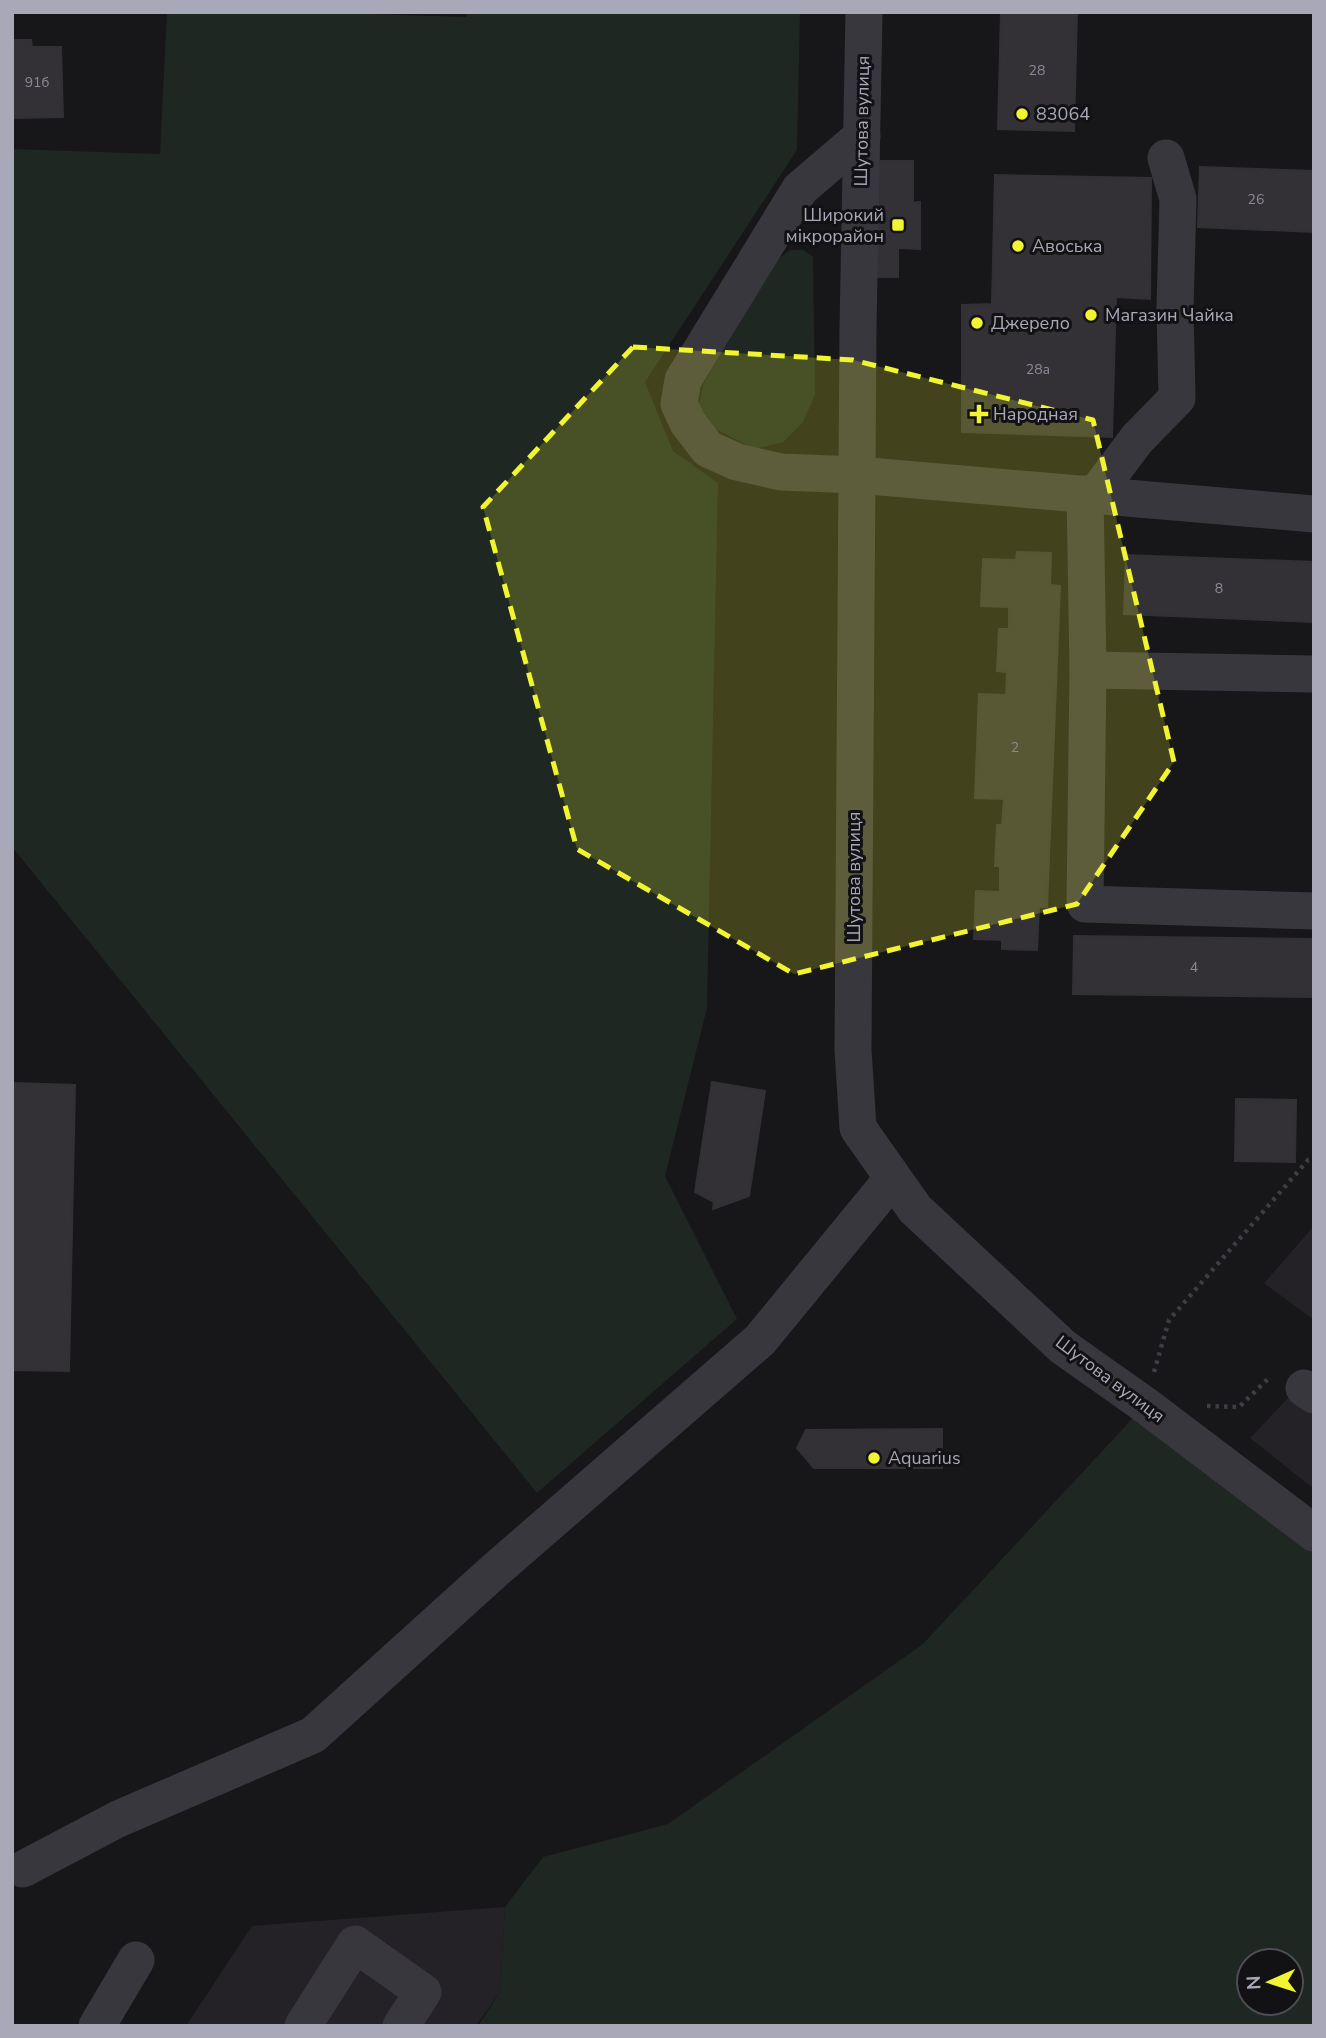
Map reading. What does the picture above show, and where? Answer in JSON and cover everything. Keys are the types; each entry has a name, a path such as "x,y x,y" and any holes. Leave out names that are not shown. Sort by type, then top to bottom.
{"street":[{"name":"Шутова вулиця","path":"864,12 853,1051 858,1128 915,1209 1063,1347 1145,1405 1314,1533"},
{"path":"862,136 800,189 683,380 679,404 688,423 708,449 737,462 781,472 857,475 1314,514"},
{"path":"1166,158 1178,199 1175,307 1177,398 1137,439 1090,494 1085,904 1314,911"},
{"path":"1088,670 1314,674"},
{"path":"23,1869 118,1819 313,1735 492,1573 760,1340 893,1178"},
{"path":"303,2026 355,1944 423,1992 401,2026"},
{"path":"97,2026 136,1960"}],"path":[{"path":"1145,1405 1169,1321 1308,1160 1314,1158"},
{"path":"1199,1406 1239,1407 1298,1385"}],"highlighted area":[{"path":"633,347 853,360 1093,420 1174,762 1077,904 794,974 577,849 483,507"}],"shaded area":[{"path":"167,12 308,12 466,17 467,12 800,12 797,150 645,382 673,451 718,483 707,1008 665,1176 737,1319 537,1493 12,847 12,149 160,154"},
{"path":"790,250 803,250 813,257 815,395 803,422 783,442 755,449 711,427 699,405 703,384 778,259"},
{"path":"1314,1226 1314,1320 1264,1283"},
{"path":"1293,1393 1314,1409 1314,1489 1250,1438"},
{"path":"1145,1405 1314,1533 1314,2026 478,2026 500,1992 505,1907 543,1857 668,1824 923,1644"},
{"path":"505,1907 500,1992 476,2026 186,2026 252,1926"}],"building":[{"path":"1001,12 1077,12 1074,131 998,129"},
{"path":"12,40 31,40 32,47 61,47 63,117 12,118"},
{"name":"Широкий мікрорайон","path":"877,161 913,161 913,203 920,202 920,249 898,248 898,277 876,277"},
{"path":"1200,167 1314,171 1314,232 1198,227"},
{"path":"995,175 1151,178 1150,299 1116,297 1112,437 962,432 962,305 992,304"},
{"path":"1017,552 1051,553 1050,585 1060,586 1047,907 1039,907 1037,950 1002,949 1002,940 974,939 976,891 1000,892 1000,866 995,866 997,825 1002,825 1004,799 975,798 979,694 1006,695 1007,672 997,671 999,629 1009,629 1009,607 981,606 983,559 1016,560"},
{"path":"1126,555 1314,562 1314,622 1124,614"},
{"path":"1074,936 1314,939 1314,997 1073,994"},
{"path":"712,1082 765,1091 749,1196 713,1209 714,1202 695,1192"},
{"path":"12,1083 75,1085 69,1371 12,1370"},
{"path":"1236,1099 1296,1100 1295,1162 1235,1161"},
{"name":"Aquarius","path":"942,1429 942,1468 814,1468 797,1448 806,1430"}],"place":[{"name":"83064","path":"1022,114"},
{"name":"Широкий мікрорайон","path":"898,225"},
{"name":"Авоська","path":"1018,246"},
{"name":"Магазин Чайка","path":"1091,315"},
{"name":"Джерело","path":"977,323"},
{"name":"Народная","path":"979,414"},
{"name":"Aquarius","path":"874,1458"}]}
